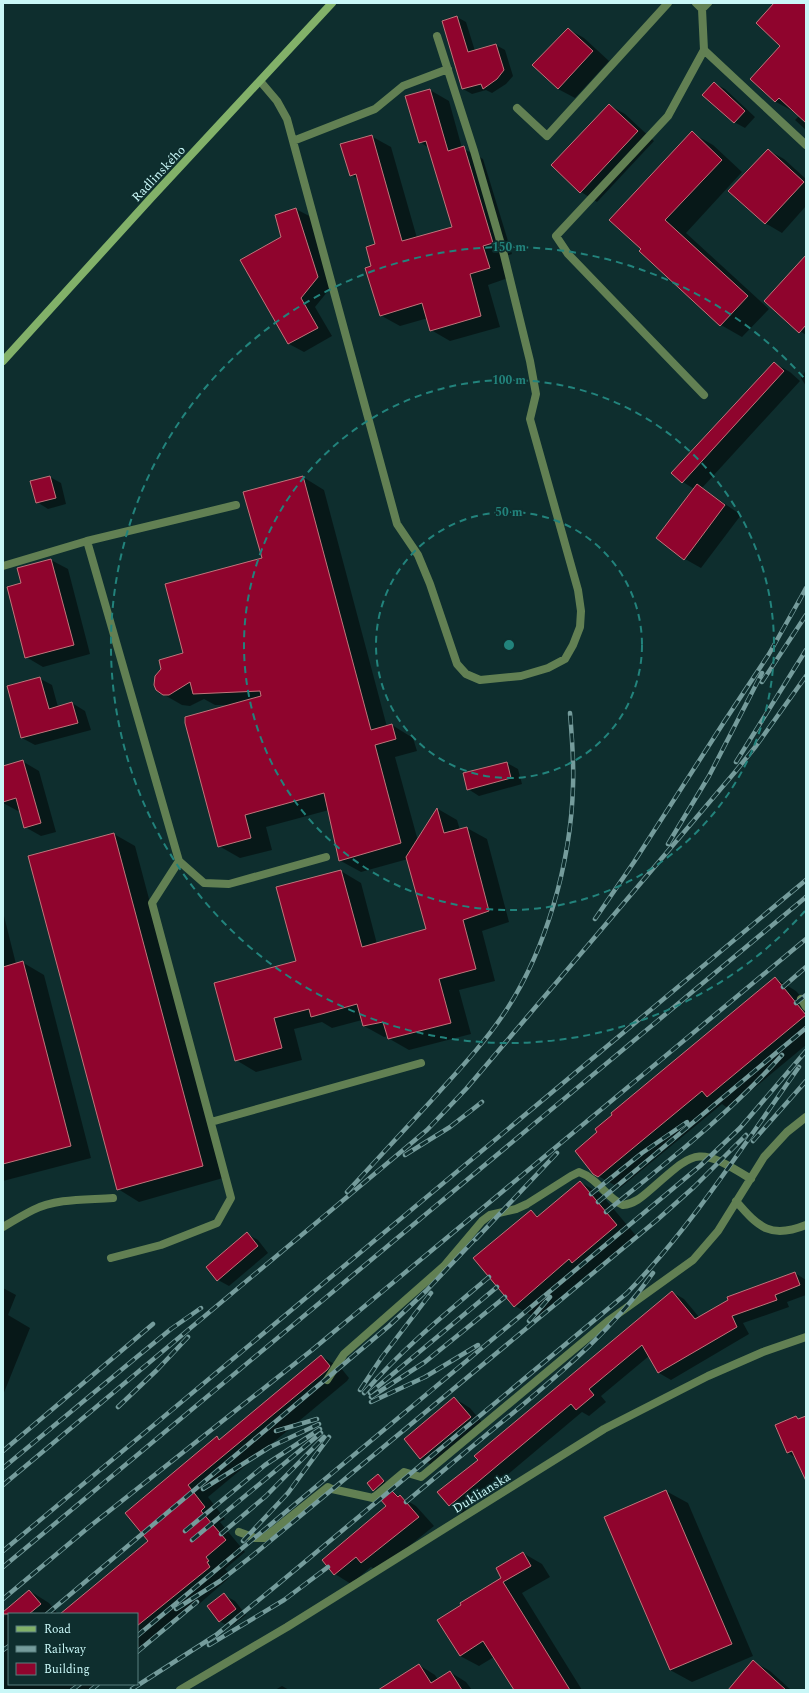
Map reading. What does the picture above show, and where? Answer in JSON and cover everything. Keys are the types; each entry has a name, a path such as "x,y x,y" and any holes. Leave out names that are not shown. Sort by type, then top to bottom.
{"main road":[{"name":"Radlinského","path":"3,361 332,3"}],"street":[{"path":"517,108 547,136 668,3"},
{"path":"696,3 705,6 704,50 668,116 556,236 568,254 704,395"},
{"path":"260,81 277,101 287,119 397,524 418,555 430,584 458,664 466,674 480,680 521,676 548,668 565,659 574,645 580,627 581,611 578,590 530,419 536,394 530,361 503,251 474,151 437,36"},
{"path":"704,50 806,145"},
{"path":"293,141 375,109 381,106 395,92 404,86 448,69"},
{"path":"3,566 87,541 236,505"},
{"path":"87,541 179,861 204,882 229,884 326,857"},
{"path":"111,1258 161,1246 217,1223 231,1198 152,903 179,861"},
{"path":"800,999 806,1007"},
{"path":"211,1122 422,1063"},
{"path":"239,1532 255,1538 264,1538 328,1487 373,1498 404,1472 421,1476 608,1321 693,1260 718,1231 764,1157 787,1132 806,1117"},
{"path":"327,1380 344,1354 444,1266 482,1221 490,1215 516,1209 527,1204 570,1176 579,1172 589,1175 608,1194 623,1205 629,1205 640,1198 689,1158 699,1155 720,1161 751,1179"},
{"path":"3,1227 34,1209 44,1206 61,1202 113,1198"},
{"path":"736,1201 751,1219 767,1230 790,1231 806,1225"},
{"name":"Duklianska","path":"180,1690 287,1627 604,1429 708,1376 764,1352 806,1337"}],"building":[{"path":"774,3 806,3 806,123 779,98 775,102 750,79 780,46 756,23"},
{"path":"457,16 468,52 496,44 504,70 497,79 483,89 481,84 462,89 442,21"},
{"path":"568,28 593,51 558,89 532,65"},
{"path":"714,82 745,111 734,123 702,95"},
{"path":"430,89 448,151 464,146 493,243 483,246 490,268 470,274 481,316 430,331 422,303 380,316 365,268 371,266 366,247 375,244 356,174 350,176 340,144 372,135 402,241 452,227 426,141 419,143 405,96"},
{"path":"609,104 638,131 580,193 551,165"},
{"path":"692,131 722,160 665,220 748,296 720,326 639,251 641,249 609,220"},
{"path":"768,149 804,182 765,224 728,191"},
{"path":"296,208 318,277 301,298 318,328 288,344 240,260 281,237 275,215"},
{"path":"806,255 806,325 799,333 764,301"},
{"path":"774,362 784,371 682,483 671,473"},
{"path":"50,476 56,498 36,503 30,481"},
{"path":"303,476 371,730 392,724 396,739 375,745 401,843 339,861 324,793 245,815 251,838 218,847 185,723 185,717 261,696 260,691 193,694 190,682 169,695 163,695 156,690 154,685 155,676 161,669 159,660 183,653 165,584 262,558 243,492"},
{"path":"697,484 725,505 684,560 656,538"},
{"path":"51,559 74,645 25,658 7,587 21,583 17,568"},
{"path":"40,677 49,709 72,702 78,723 21,738 7,686"},
{"path":"23,760 41,823 24,828 16,798 3,802 3,766"},
{"path":"507,762 511,778 467,790 463,773"},
{"path":"437,808 444,833 467,827 489,911 463,920 476,969 439,979 451,1023 388,1039 383,1022 363,1026 357,1004 311,1017 309,1009 274,1018 282,1048 235,1061 214,983 296,961 276,887 341,870 362,947 426,929 406,857"},
{"path":"114,833 203,1166 117,1190 28,856"},
{"path":"23,961 71,1146 3,1164 3,967"},
{"path":"775,977 806,1015 707,1097 702,1091 598,1177 593,1174 575,1151 597,1132 595,1129 612,1115 611,1113"},
{"path":"580,1181 617,1225 572,1263 569,1259 514,1307 473,1258 531,1210 537,1217"},
{"path":"247,1232 258,1246 217,1281 206,1267"},
{"path":"795,1272 800,1285 775,1295 777,1300 732,1316 737,1327 658,1373 642,1345 589,1389 594,1395 576,1410 571,1404 449,1506 437,1492 478,1460 474,1456 672,1291 695,1319 728,1300 727,1297"},
{"path":"321,1355 330,1366 188,1485 205,1507 201,1511 226,1540 206,1557 209,1561 207,1562 210,1567 138,1625 138,1613 61,1613 148,1541 125,1513 217,1436 219,1440"},
{"path":"454,1397 471,1417 420,1459 404,1439"},
{"path":"796,1416 798,1419 806,1416 806,1481 792,1451 787,1453 775,1425"},
{"path":"378,1474 384,1481 373,1491 367,1483"},
{"path":"391,1490 398,1497 400,1495 419,1517 361,1563 356,1557 334,1575 322,1560 386,1506 380,1499"},
{"path":"666,1490 732,1644 670,1670 604,1517"},
{"path":"523,1552 531,1566 503,1582 570,1690 514,1690 483,1641 460,1656 437,1620 461,1605 460,1603 501,1578 496,1568"},
{"path":"29,1590 41,1604 30,1613 3,1614 3,1612"},
{"path":"224,1593 236,1609 219,1622 207,1606"},
{"path":"753,1660 786,1690 728,1690"},
{"path":"419,1664 431,1683 450,1671 462,1690 378,1690"}],"railway":[{"path":"798,603 806,588"},
{"path":"595,919 634,862 769,654 800,599"},
{"path":"762,682 806,615"},
{"path":"736,762 806,650"},
{"path":"668,844 709,776 762,673"},
{"path":"3,1485 427,1130 466,1089 735,772 756,746 806,676"},
{"path":"347,1192 431,1101 486,1038 503,1015 532,963 544,935 553,905 567,845 571,815 573,777 573,749 570,713"},
{"path":"3,1551 806,880"},
{"path":"3,1567 806,897"},
{"path":"3,1599 89,1527 312,1350 806,939"},
{"path":"783,987 806,967"},
{"path":"796,1003 806,995"},
{"path":"598,1202 806,1028"},
{"path":"138,1635 700,1166 740,1128 806,1051"},
{"path":"606,1212 675,1156 719,1117 762,1077 782,1055"},
{"path":"132,1689 216,1635 627,1293 651,1267 696,1212 799,1067"},
{"path":"753,1141 806,1081"},
{"path":"405,1155 450,1127 482,1102"},
{"path":"591,1194 642,1153 687,1122"},
{"path":"176,1609 220,1581 252,1556 657,1220 694,1187 746,1135"},
{"path":"476,1239 557,1153"},
{"path":"48,1613 389,1326 426,1291 479,1235"},
{"path":"406,1502 551,1381 588,1348 622,1312 653,1273"},
{"path":"364,1393 408,1347 489,1277"},
{"path":"370,1393 497,1287"},
{"path":"360,1390 382,1357 431,1293"},
{"path":"371,1397 425,1362 505,1297"},
{"path":"529,1321 550,1297"},
{"path":"3,1468 171,1329 201,1308"},
{"path":"3,1451 153,1324"},
{"path":"118,1407 157,1370 188,1337"},
{"path":"371,1402 425,1377 478,1345"},
{"path":"276,1431 317,1419"},
{"path":"203,1489 270,1447 319,1424"},
{"path":"185,1531 265,1465 320,1429"},
{"path":"192,1540 321,1433"},
{"path":"221,1534 266,1496 324,1437"},
{"path":"243,1541 288,1493 329,1437"},
{"path":"209,1645 284,1600 328,1567"},
{"path":"138,1651 197,1602"},
{"path":"3,1650 8,1647"},
{"path":"72,1690 79,1685"},
{"path":"91,1690 97,1685"}]}
